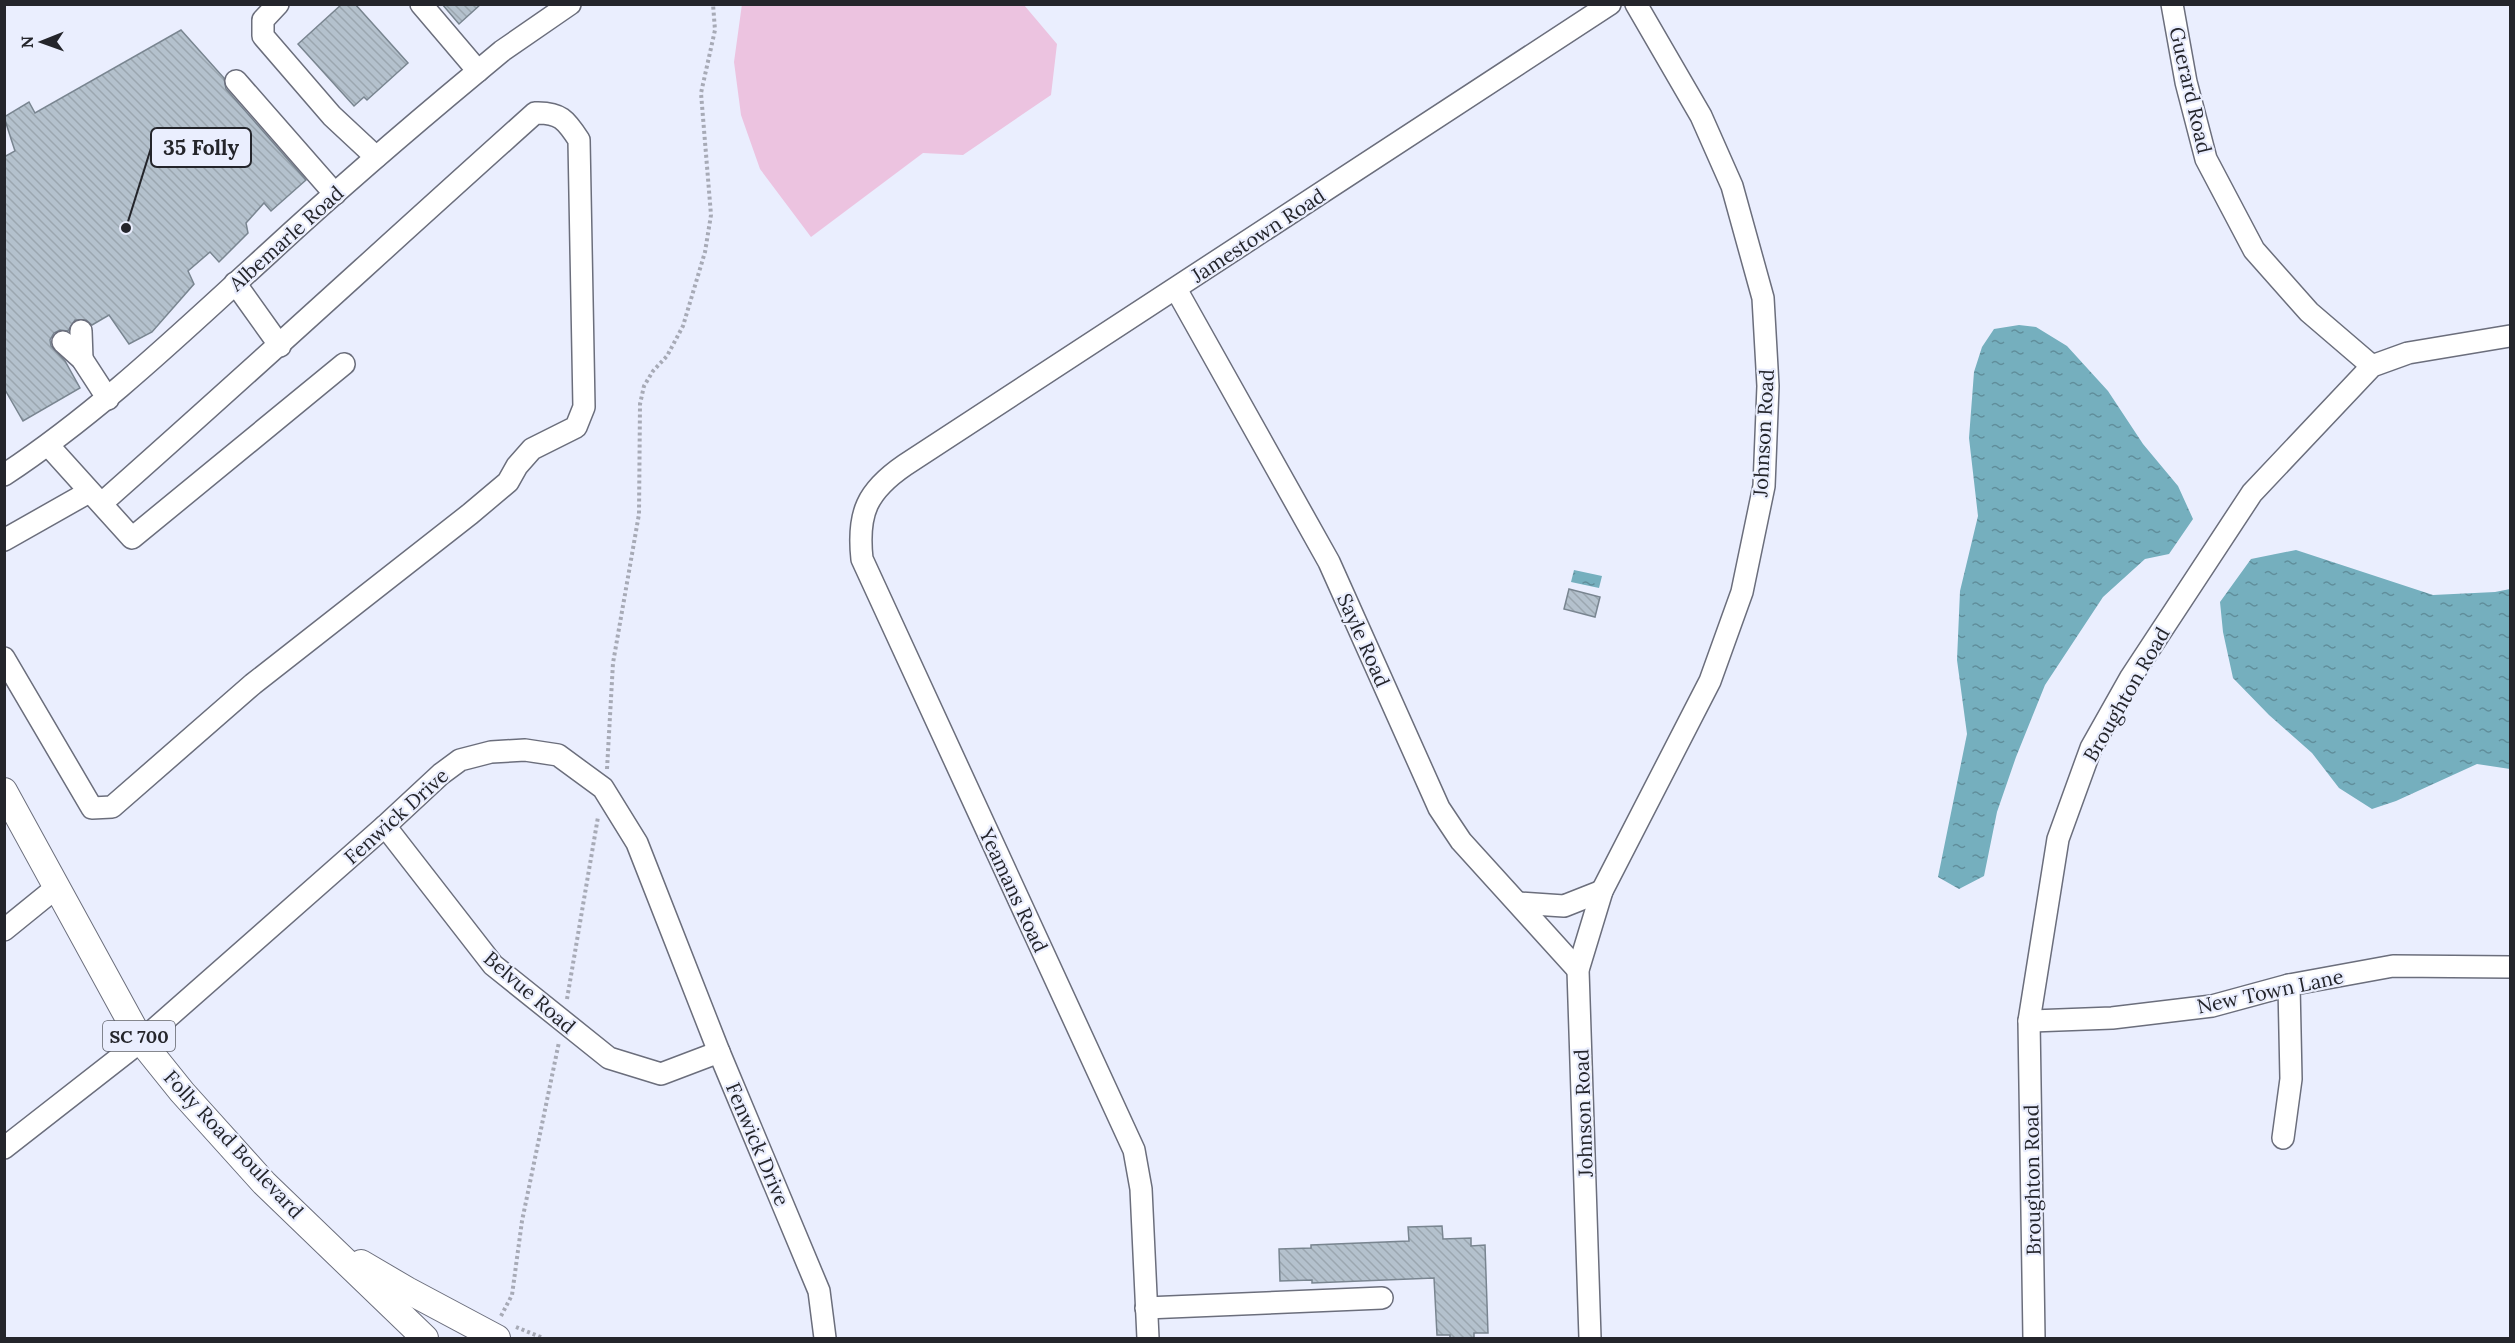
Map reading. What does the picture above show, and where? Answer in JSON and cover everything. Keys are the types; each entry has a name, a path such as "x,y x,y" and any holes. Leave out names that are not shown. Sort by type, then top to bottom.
{"main road":[{"name":"Folly Road Boulevard","path":"7,803 57,887 141,1041 182,1092 264,1183 327,1242 403,1329 425,1338"},
{"name":"Folly Road Boulevard","path":"327,1242 407,1290 498,1329"}],"street":[{"path":"278,4 263,20 263,36 332,116 376,157"},
{"path":"422,4 478,71"},
{"name":"Albemarle Road","path":"4,475 108,399 376,157 502,51 570,4"},
{"name":"Jamestown Road","path":"905,465 1610,4"},
{"name":"Johnson Road","path":"1590,1338 1578,970 1602,891 1710,681 1742,592 1764,486 1768,386 1763,298 1732,186 1701,116 1636,4"},
{"name":"Guerard Road","path":"2172,4 2186,82 2206,159 2254,250 2309,312 2372,366"},
{"path":"236,81 335,194"},
{"path":"4,540 96,497 280,346 535,113 551,112 567,122 579,140 584,407 576,427 532,449 517,465 508,482 253,684 112,807 92,808 4,658"},
{"path":"235,283 280,346"},
{"name":"Sayle Road","path":"1176,289 1329,562 1439,808 1461,841 1578,970"},
{"name":"Broughton Road","path":"2034,1338 2029,1021 2058,839 2091,748 2131,677 2252,493 2372,366 2408,353 2511,336"},
{"path":"72,337 82,359 108,399"},
{"path":"48,445 132,538 344,364"},
{"name":"Yeamans Road","path":"905,465 884,479 869,499 859,534 862,559 1134,1150 1141,1189 1148,1338"},
{"name":"Fenwick Drive","path":"4,1148 141,1041 386,826 441,774 460,760 491,752 525,750 558,755 603,788 638,843 719,1052 819,1291 825,1338"},
{"name":"Belvue Road","path":"386,826 493,965 609,1058 661,1074 719,1052"},
{"path":"4,930 57,887"},
{"path":"1518,903 1564,906 1602,891"},
{"name":"New Town Lane","path":"2029,1021 2112,1018 2212,1006 2289,985 2393,966 2511,967"},
{"path":"2283,1138 2291,1079 2289,985"},
{"path":"1146,1308 1382,1298"}],"path":[{"path":"543,1338 498,1329 512,1295 522,1221 563,1022 609,756 613,663 639,514 640,404 644,386 653,371 667,356 683,326 705,252 711,215 701,93 715,30 713,4"}],"shaded area":[{"path":"742,4 1024,5 1057,44 1051,95 963,155 923,153 811,237 760,169 741,115 734,62"}],"water":[{"path":"2019,325 2036,327 2067,346 2108,391 2143,444 2178,486 2193,519 2169,554 2145,559 2103,597 2045,685 1997,812 1984,876 1959,889 1938,877 1967,734 1957,660 1960,591 1978,516 1969,438 1974,372 1982,347 1994,329"},
{"path":"2296,550 2433,595 2495,592 2510,589 2510,769 2477,764 2396,801 2372,809 2339,788 2312,753 2269,715 2233,678 2223,632 2220,602 2251,559"},
{"path":"1574,570 1602,576 1599,588 1571,582"}],"building":[{"path":"342,4 355,4 408,63 367,100 364,97 354,106 298,44"},
{"path":"442,4 481,4 459,24"},
{"path":"181,30 224,78 226,89 306,180 271,211 264,203 246,223 248,233 219,262 210,252 188,271 194,284 152,332 129,344 109,315 92,325 86,320 75,320 68,331 60,330 54,333 50,340 51,346 65,361 80,388 23,421 4,388 4,157 15,151 4,117 29,102 35,113"},
{"path":"1569,589 1600,597 1595,617 1564,609"},
{"path":"1442,1226 1443,1239 1471,1238 1471,1246 1485,1245 1488,1333 1474,1333 1474,1338 1450,1338 1450,1335 1437,1335 1434,1278 1312,1283 1312,1280 1280,1281 1279,1249 1311,1248 1311,1245 1409,1241 1408,1227"}],"place":[{"name":"35 Folly","path":"126,228"}]}
